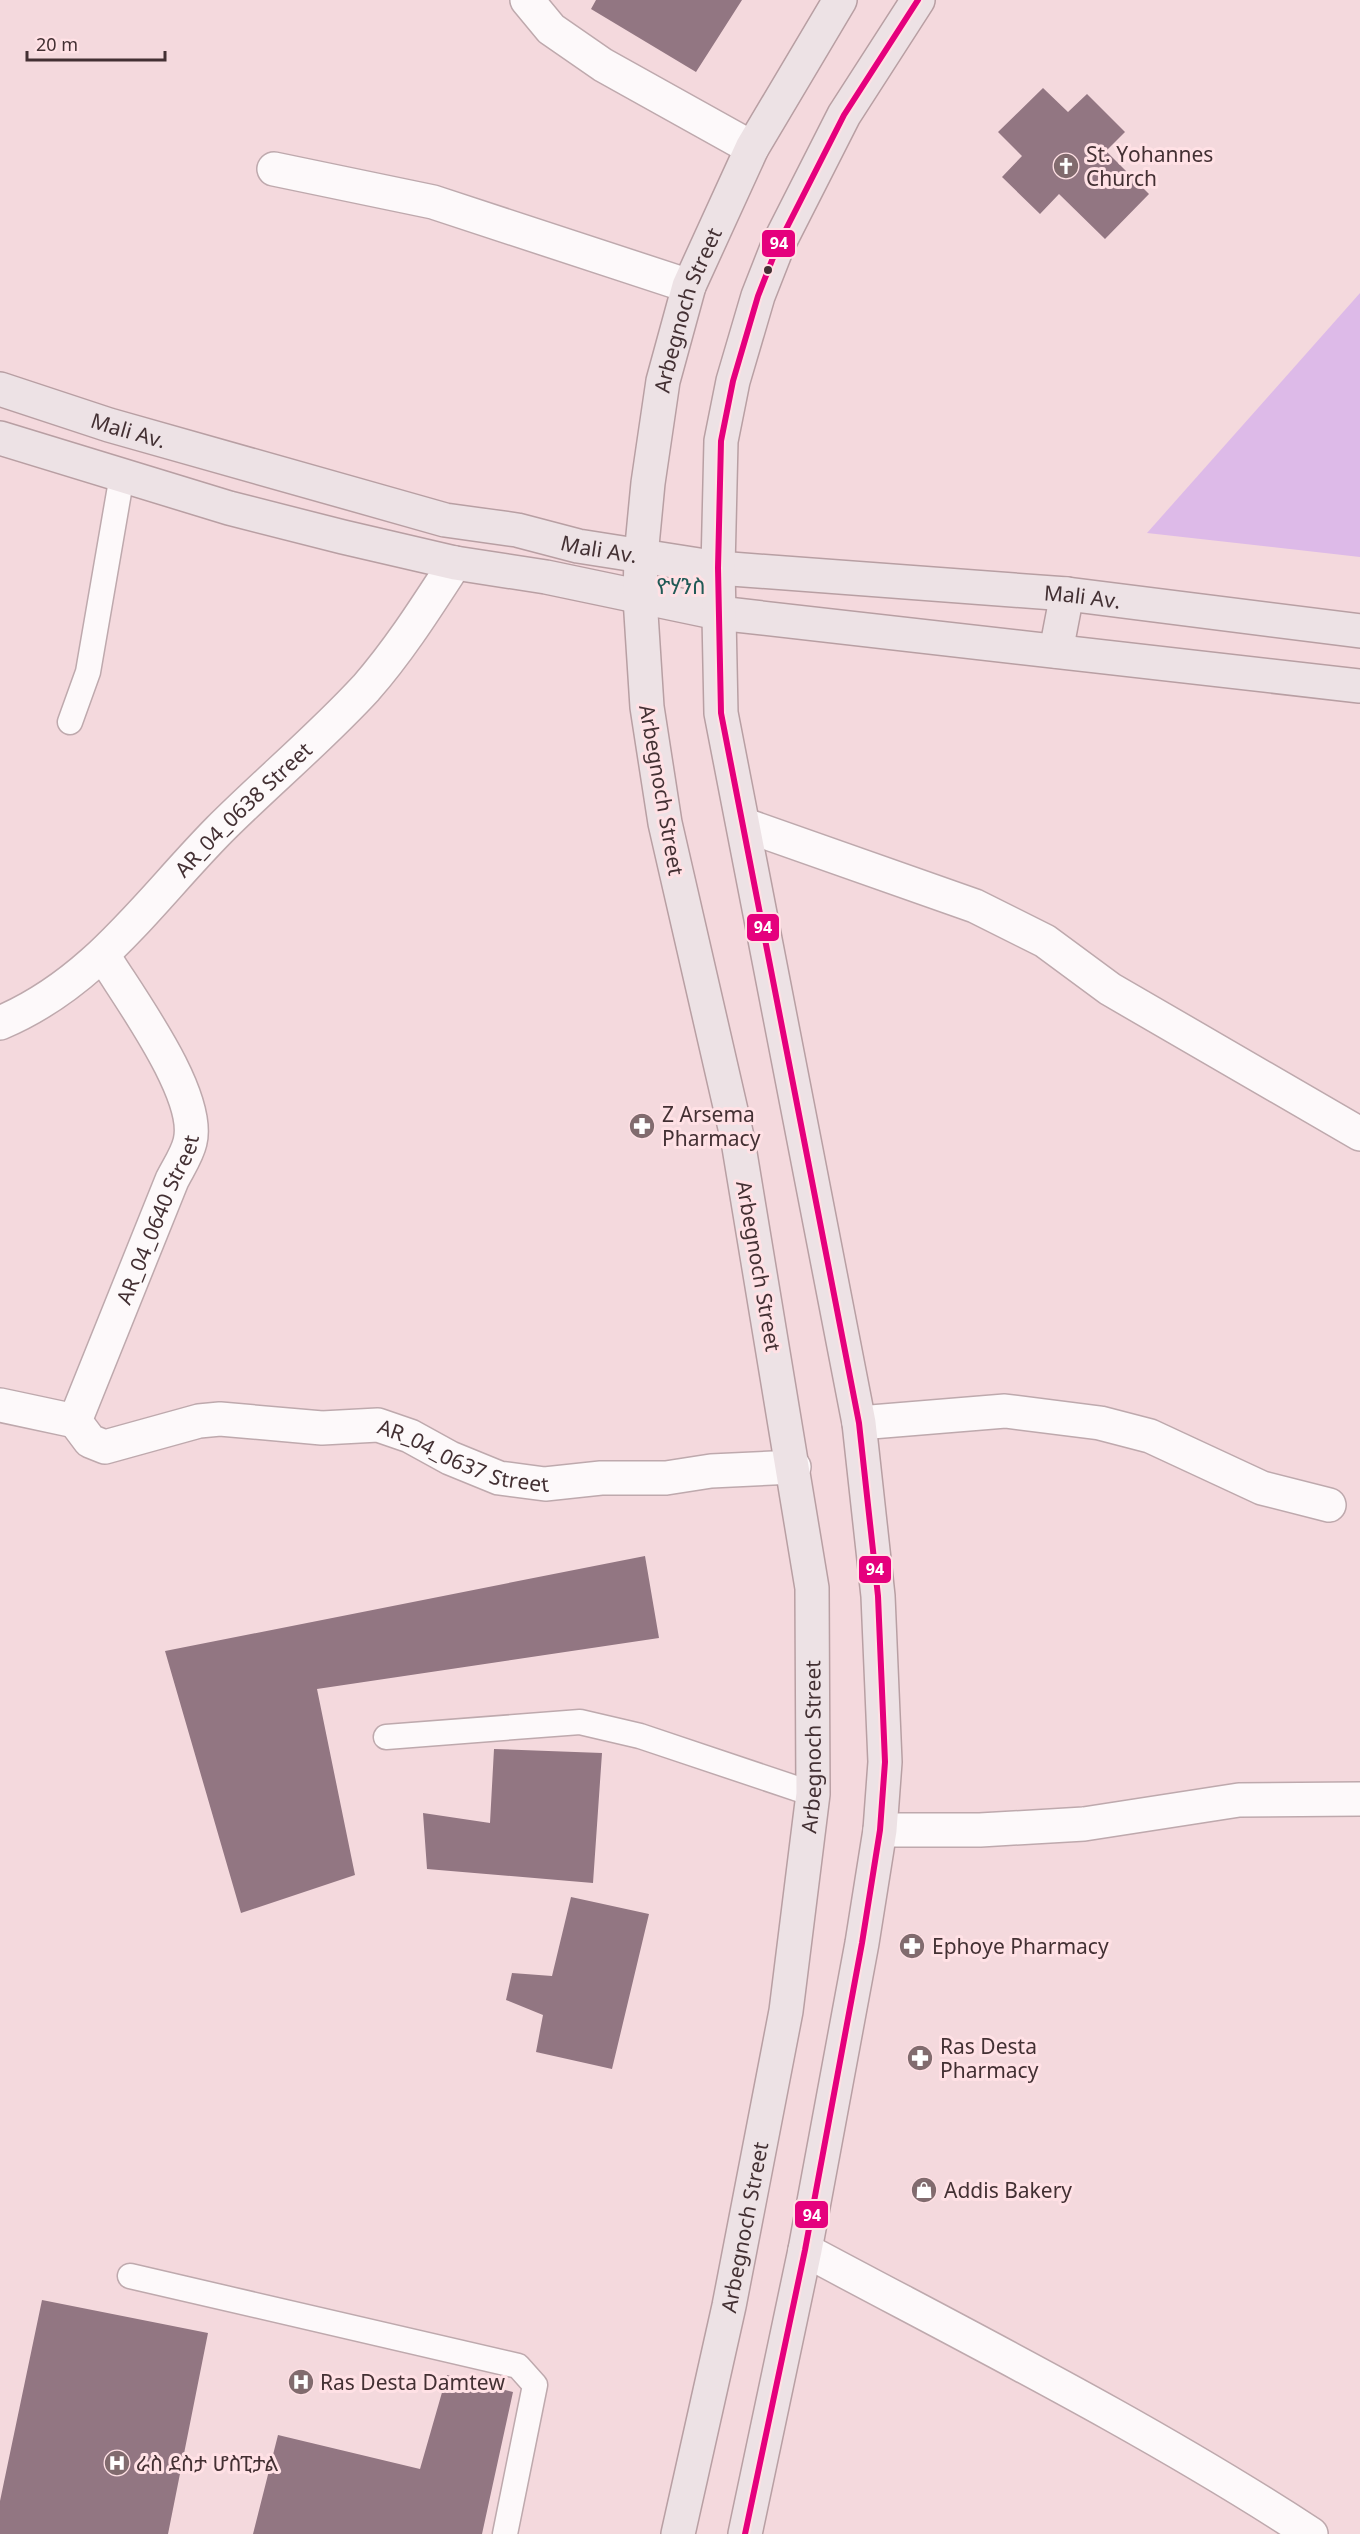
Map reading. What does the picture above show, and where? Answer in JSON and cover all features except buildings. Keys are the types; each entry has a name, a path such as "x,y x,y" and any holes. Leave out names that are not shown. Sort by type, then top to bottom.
{"main road":[{"name":"Arbegnoch Street","path":"678,2534 729,2306 786,2011 813,1794 812,1588 794,1467 738,1141 665,823 647,707 640,598 641,556 648,483 663,381 689,286 752,148 840,0"},
{"path":"745,2534 805,2250 862,1943 880,1830 885,1762 878,1596 859,1423 721,713 718,568 721,441 733,381 758,296 778,245 844,115 918,0"},
{"name":"Mali Av.","path":"0,389 109,425 445,520 517,530 578,546 718,568 1067,594 1360,631"},
{"name":"Mali Av.","path":"0,438 229,508 455,563 546,577 718,614 1360,686"},
{"path":"1056,651 1067,594"}],"street":[{"path":"527,0 551,29 603,65 752,148"},
{"path":"274,169 433,202 689,286"},
{"name":"AR_04_0638 Street","path":"0,1023 32,1009 104,955 219,830 365,688 416,625 455,563"},
{"path":"744,825 985,911 1045,941 1110,989 1360,1134"},
{"name":"AR_04_0640 Street","path":"75,1421 172,1180 190,1141 189,1116 183,1092 162,1050 104,955"},
{"path":"0,1405 75,1421"},
{"path":"859,1423 1005,1411 1100,1423 1150,1436 1262,1488 1329,1505"},
{"name":"AR_04_0637 Street","path":"75,1421 90,1441 105,1447 199,1421 220,1419 322,1428 378,1425 410,1436 450,1458 499,1478 545,1485 601,1478 666,1478 711,1471 794,1467"},
{"path":"880,1830 981,1830 1084,1824 1239,1800 1360,1799"},
{"path":"805,2250 1134,2427 1257,2498 1311,2534"}],"lane":[{"path":"70,722 88,672 122,475"},
{"path":"386,1737 580,1722 640,1736 813,1794"},
{"path":"130,2276 518,2366 535,2385 505,2534"}],"shaded area":[{"path":"1360,293 1360,557 1147,533"}],"transit line":[{"name":"94","path":"745,2534 805,2250 862,1943 880,1830 885,1762 878,1596 859,1423 721,713 718,568 721,441 733,381 758,296 778,245 844,115 918,0"}],"place":[{"name":"St. Yohannes Church","path":"1066,166"},
{"name":"Z Arsema Pharmacy","path":"642,1126"},
{"name":"Ephoye Pharmacy","path":"912,1946"},
{"name":"Ras Desta Pharmacy","path":"920,2058"},
{"name":"Addis Bakery","path":"924,2190"},
{"name":"Ras Desta Damtew","path":"301,2382"},
{"name":"ራስ ደስታ ሆስፒታል","path":"117,2463"}],"district":[{"name":"ዮሃንስ","path":"681,585"}]}
